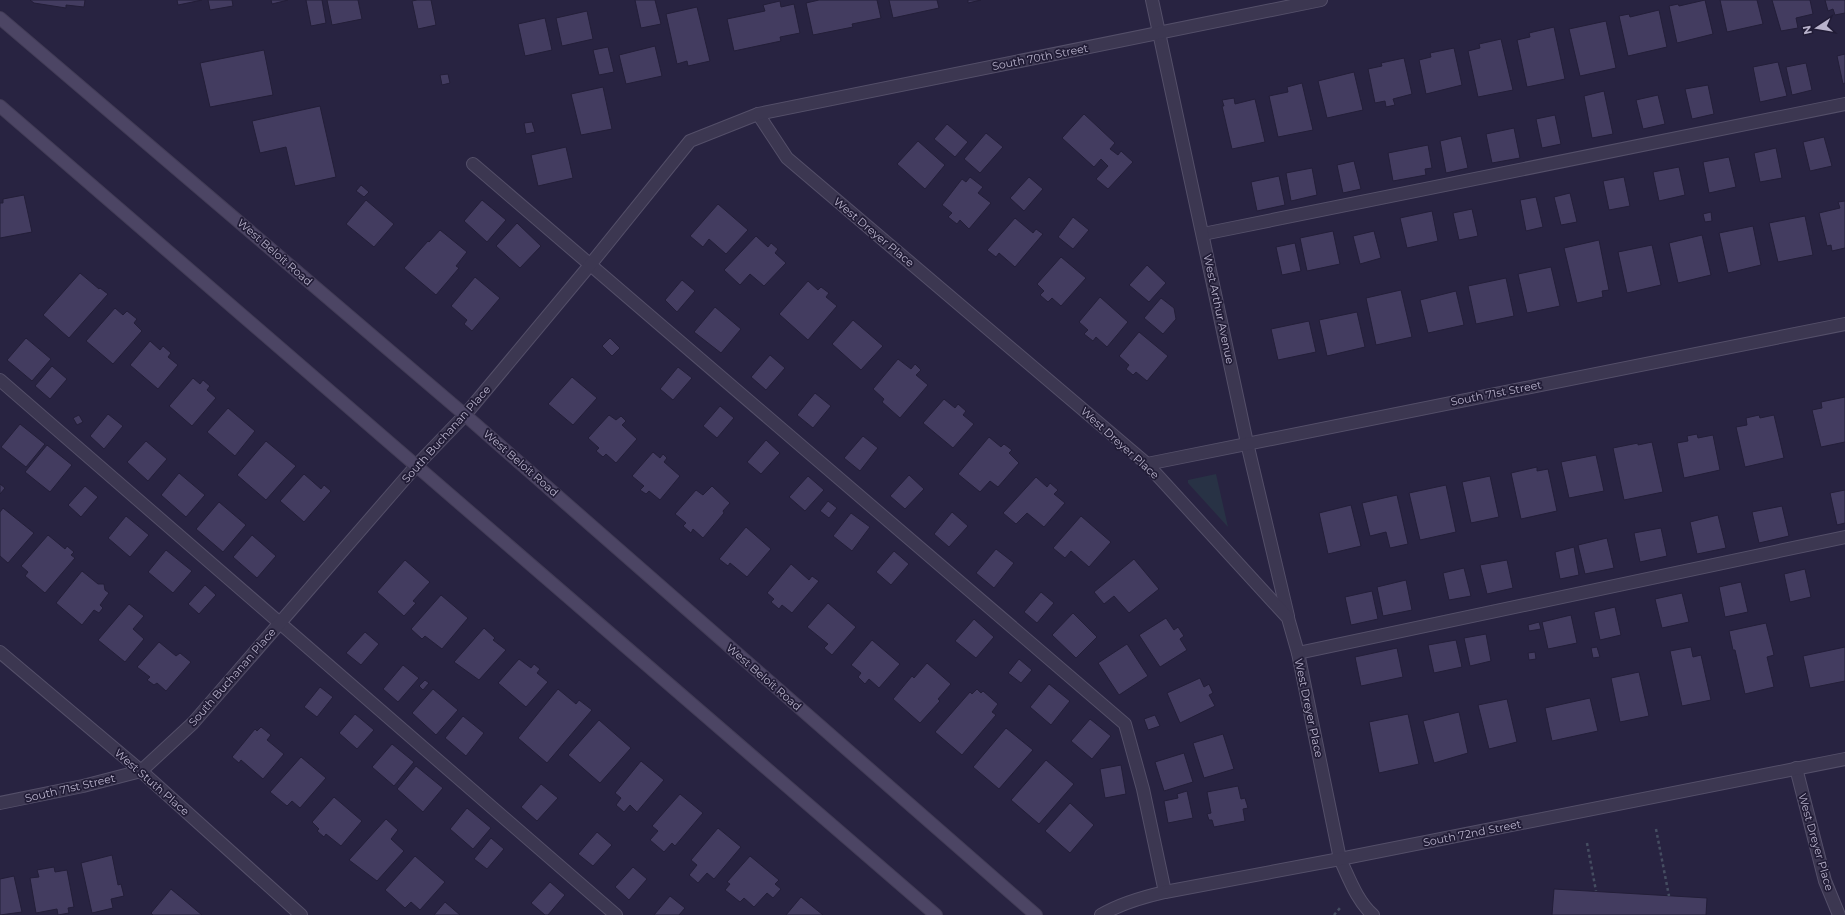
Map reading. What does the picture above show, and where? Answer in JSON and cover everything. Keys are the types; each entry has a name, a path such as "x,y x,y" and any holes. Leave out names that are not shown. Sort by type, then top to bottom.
{"main road":[{"name":"West Beloit Road","path":"0,18 465,415 1036,915"},
{"path":"0,106 936,915"}],"street":[{"name":"West Arthur Avenue","path":"1152,0 1203,234 1246,443 1288,618"},
{"name":"South 70th Street","path":"758,114 1321,0"},
{"path":"1203,234 1845,104"},
{"name":"South Buchanan Place","path":"140,771 193,723 279,622 416,466 465,415 590,265 690,141 758,114"},
{"name":"West Dreyer Place","path":"758,114 787,158 1147,464 1288,618 1298,653 1340,859 1355,890 1367,910 1373,915"},
{"path":"473,164 1125,724 1143,789 1165,892"},
{"name":"South 71st Street","path":"1147,464 1845,324"},
{"path":"0,380 616,915"},
{"path":"1298,653 1845,537"},
{"name":"West Stuth Place","path":"0,652 140,771 301,915"},
{"name":"South 72nd Street","path":"1101,915 1143,897 1165,892 1340,859 1845,759"},
{"name":"West Dreyer Place","path":"1796,768 1824,881 1839,915"},
{"name":"South 71st Street","path":"0,803 83,786 140,771"}],"path":[{"path":"1656,829 1669,896"},
{"path":"1587,843 1596,891"}],"shaded area":[{"path":"1216,474 1228,527 1188,483 1188,480"}],"building":[{"path":"30,0 85,0 84,7 66,5 66,8 34,3"},
{"path":"177,0 202,0 178,5"},
{"path":"208,0 232,0 233,6 210,10"},
{"path":"271,0 288,0 272,4"},
{"path":"306,0 322,0 326,23 311,26"},
{"path":"327,0 358,0 362,19 332,25"},
{"path":"431,0 436,25 418,29 412,1"},
{"path":"635,0 655,0 661,24 641,28"},
{"path":"819,0 877,0 881,18 852,24 853,27 813,35 806,3"},
{"path":"889,0 937,0 939,8 893,18"},
{"path":"968,0 981,0 968,3"},
{"path":"1705,0 1713,34 1677,43 1669,6 1678,4 1679,6"},
{"path":"1720,0 1757,0 1763,24 1727,32"},
{"path":"1772,0 1810,0 1813,14 1796,18 1798,28 1781,31"},
{"path":"1825,0 1845,0 1845,13 1835,15 1833,9 1828,11"},
{"path":"780,1 781,7 794,4 800,33 780,37 781,41 734,51 727,19 765,11 763,5"},
{"path":"697,7 710,61 688,66 687,61 677,64 666,14"},
{"path":"1659,10 1667,47 1628,56 1619,16 1629,14 1630,17"},
{"path":"587,11 593,39 562,46 556,18"},
{"path":"545,18 552,50 525,56 518,24"},
{"path":"1606,21 1616,68 1580,76 1569,29"},
{"path":"1554,27 1565,79 1527,87 1517,40 1530,37 1529,33"},
{"path":"1501,39 1513,90 1478,97 1468,51 1480,48 1479,44"},
{"path":"655,46 662,76 626,84 619,55"},
{"path":"608,47 614,72 599,75 593,50"},
{"path":"1454,48 1462,85 1426,94 1419,60 1431,57 1430,53"},
{"path":"264,50 273,95 210,107 200,63"},
{"path":"1845,54 1845,83 1843,84 1837,56"},
{"path":"1404,58 1412,94 1393,99 1395,105 1386,107 1385,101 1375,103 1368,69 1382,66 1381,63"},
{"path":"1778,62 1787,96 1760,102 1753,67"},
{"path":"1806,63 1812,90 1792,95 1786,67"},
{"path":"1354,72 1363,110 1327,118 1318,81"},
{"path":"448,74 450,83 442,85 440,75"},
{"path":"1302,83 1313,130 1278,137 1269,96 1288,92 1287,87"},
{"path":"1708,85 1714,114 1692,119 1685,89"},
{"path":"603,87 612,129 581,135 571,94"},
{"path":"1604,91 1613,134 1592,138 1584,96"},
{"path":"1658,95 1665,124 1643,129 1636,100"},
{"path":"1234,98 1235,104 1255,99 1265,142 1232,149 1222,100"},
{"path":"320,106 336,177 295,186 286,147 260,153 252,121"},
{"path":"1084,114 1115,143 1110,149 1118,155 1121,151 1133,162 1108,189 1096,179 1108,166 1101,159 1094,167 1062,138"},
{"path":"1555,115 1561,144 1542,148 1536,119"},
{"path":"532,122 535,132 526,134 524,123"},
{"path":"947,124 968,142 955,157 934,139"},
{"path":"1514,128 1520,158 1492,163 1486,134"},
{"path":"986,133 1003,147 980,173 964,159"},
{"path":"1461,136 1468,168 1446,173 1440,141"},
{"path":"1824,137 1832,166 1810,171 1803,142"},
{"path":"918,141 945,165 925,189 897,164"},
{"path":"1428,145 1432,168 1425,169 1426,175 1393,181 1388,153"},
{"path":"566,147 573,178 538,186 531,155"},
{"path":"1776,148 1782,178 1760,182 1754,153"},
{"path":"1729,157 1736,187 1709,193 1703,162"},
{"path":"1354,161 1361,189 1343,193 1337,165"},
{"path":"1679,167 1685,195 1659,201 1653,172"},
{"path":"1312,168 1317,195 1291,201 1286,173"},
{"path":"1279,176 1285,205 1257,211 1251,182"},
{"path":"970,177 983,187 978,193 991,203 969,229 960,220 957,224 948,217 952,213 942,205 962,179 966,182"},
{"path":"1029,177 1043,189 1024,211 1010,198"},
{"path":"1624,177 1630,206 1609,210 1603,181"},
{"path":"361,185 369,192 364,197 356,191"},
{"path":"1570,193 1577,222 1561,225 1554,197"},
{"path":"24,195 32,232 0,238 0,203 3,203 3,199"},
{"path":"1536,197 1543,227 1526,231 1520,200"},
{"path":"366,200 394,224 374,247 346,224"},
{"path":"482,200 506,220 487,242 464,221"},
{"path":"1845,201 1845,248 1832,251 1831,245 1827,246 1819,213 1840,208 1838,202"},
{"path":"718,204 748,230 726,254 709,239 703,247 690,236"},
{"path":"1472,209 1478,236 1459,240 1453,213"},
{"path":"1432,211 1438,241 1407,248 1400,218"},
{"path":"1711,212 1712,221 1705,222 1703,214"},
{"path":"1805,216 1813,255 1778,262 1769,223"},
{"path":"1073,217 1089,230 1073,249 1058,237"},
{"path":"1015,218 1033,233 1036,229 1043,234 1015,267 999,253 996,257 987,250"},
{"path":"517,223 541,246 520,268 496,246"},
{"path":"1753,226 1761,265 1728,273 1719,233"},
{"path":"440,230 467,252 456,266 459,268 436,295 404,268"},
{"path":"1333,231 1340,264 1307,271 1300,238"},
{"path":"1374,231 1381,258 1360,264 1353,236"},
{"path":"1702,235 1711,275 1678,283 1669,243"},
{"path":"756,236 768,247 771,243 778,249 775,253 786,263 764,286 750,274 740,285 724,270"},
{"path":"1599,240 1609,290 1602,291 1603,297 1577,303 1564,248"},
{"path":"1295,243 1301,271 1282,275 1276,247"},
{"path":"1652,245 1661,285 1627,293 1618,252"},
{"path":"1061,257 1086,278 1061,306 1052,298 1048,302 1040,295 1044,291 1037,284"},
{"path":"1147,265 1166,283 1149,302 1129,285"},
{"path":"1551,267 1560,306 1527,313 1518,274"},
{"path":"80,273 99,289 100,288 108,294 69,338 43,315"},
{"path":"475,277 500,298 472,331 464,324 467,320 451,306"},
{"path":"1506,278 1514,316 1476,324 1468,286"},
{"path":"682,280 695,291 677,312 665,300"},
{"path":"808,281 818,290 821,287 829,293 826,297 837,306 808,340 779,314"},
{"path":"1401,290 1412,337 1376,345 1366,298"},
{"path":"1456,291 1464,325 1428,333 1420,300"},
{"path":"1100,297 1128,322 1107,347 1096,337 1093,341 1084,334 1088,330 1079,322"},
{"path":"1161,298 1174,308 1176,319 1163,334 1144,318"},
{"path":"715,307 741,329 721,353 694,332"},
{"path":"115,308 123,315 127,311 137,319 134,323 142,331 113,364 86,341"},
{"path":"1357,312 1365,347 1327,356 1319,320"},
{"path":"853,320 883,346 861,370 832,344"},
{"path":"1309,321 1316,352 1278,360 1271,329"},
{"path":"1139,332 1168,356 1147,381 1136,372 1133,375 1126,369 1129,365 1119,356"},
{"path":"26,338 51,359 32,381 7,360"},
{"path":"610,338 620,348 612,356 602,346"},
{"path":"150,341 160,350 163,346 171,353 168,357 178,365 158,389 130,365"},
{"path":"770,355 785,368 766,390 751,377"},
{"path":"898,359 911,369 915,364 921,370 916,375 928,385 900,418 882,402 884,399 873,389"},
{"path":"52,366 67,379 50,399 35,386"},
{"path":"678,367 692,378 673,400 660,389"},
{"path":"572,377 597,398 573,425 548,404"},
{"path":"193,378 200,384 203,380 210,386 207,390 216,398 192,426 169,406"},
{"path":"815,393 831,406 813,428 797,415"},
{"path":"1845,397 1845,442 1821,447 1812,410 1822,408 1821,402"},
{"path":"944,399 955,408 958,404 966,411 963,415 974,424 953,448 923,423"},
{"path":"720,406 734,418 717,438 703,426"},
{"path":"228,408 255,431 235,456 207,432"},
{"path":"108,414 123,426 104,449 90,436"},
{"path":"79,415 83,422 77,425 73,418"},
{"path":"609,415 616,420 621,416 626,421 622,425 637,439 616,463 606,454 603,457 596,451 599,448 588,438"},
{"path":"1759,415 1760,418 1774,415 1784,458 1745,467 1736,427 1747,425 1746,418"},
{"path":"20,424 45,444 26,467 1,447"},
{"path":"1697,434 1698,438 1713,435 1720,470 1684,478 1677,443 1688,441 1687,436"},
{"path":"863,436 878,448 860,471 844,458"},
{"path":"989,437 1001,447 1004,444 1012,450 1009,453 1019,463 998,487 990,481 980,492 958,474"},
{"path":"766,440 780,453 761,474 747,462"},
{"path":"146,441 167,459 148,481 127,462"},
{"path":"266,441 296,466 266,500 237,475"},
{"path":"1652,442 1663,492 1624,500 1613,448"},
{"path":"47,445 72,465 50,492 25,472"},
{"path":"653,452 660,458 663,454 667,458 664,462 680,476 660,500 649,491 646,494 640,490 644,486 632,476"},
{"path":"1596,455 1604,491 1569,498 1561,462"},
{"path":"1537,467 1537,471 1548,469 1557,511 1521,519 1511,473"},
{"path":"179,473 205,495 186,517 161,495"},
{"path":"304,474 321,489 324,485 331,491 304,522 280,501"},
{"path":"909,475 924,489 905,509 890,496"},
{"path":"808,476 824,490 805,511 789,497"},
{"path":"1490,476 1499,517 1471,523 1462,482"},
{"path":"1036,477 1047,487 1050,483 1058,490 1054,494 1065,503 1044,527 1027,513 1016,524 1003,513"},
{"path":"0,484 5,488 0,494"},
{"path":"1446,485 1456,532 1420,540 1409,493"},
{"path":"85,486 98,497 81,517 68,505"},
{"path":"712,486 730,503 723,511 724,513 703,538 693,529 691,533 683,526 686,523 675,514 696,490 703,495"},
{"path":"1845,490 1845,523 1837,525 1830,493"},
{"path":"1397,495 1408,544 1390,548 1386,532 1370,536 1362,503"},
{"path":"828,501 837,508 829,518 820,511"},
{"path":"219,502 246,525 223,552 196,529"},
{"path":"1351,505 1361,546 1328,554 1319,513"},
{"path":"1782,506 1789,536 1759,543 1752,512"},
{"path":"3,508 34,533 8,563 0,556 0,512"},
{"path":"952,512 968,526 949,547 934,534"},
{"path":"851,513 870,527 852,551 833,536"},
{"path":"1718,515 1726,548 1697,554 1690,522"},
{"path":"126,516 149,535 130,557 108,538"},
{"path":"1081,516 1111,542 1089,567 1071,551 1065,558 1053,548"},
{"path":"746,527 771,549 747,577 730,563 728,566 719,559"},
{"path":"1661,528 1667,556 1640,562 1634,533"},
{"path":"48,535 65,549 67,546 74,552 71,555 75,558 45,593 25,576 28,572 21,566"},
{"path":"252,535 276,556 257,578 233,557"},
{"path":"1607,538 1614,568 1585,574 1578,545"},
{"path":"1574,547 1579,575 1560,579 1555,552"},
{"path":"996,549 1014,563 994,588 976,573"},
{"path":"166,550 192,571 173,593 148,572"},
{"path":"894,551 909,564 891,585 876,572"},
{"path":"1134,559 1159,589 1129,613 1114,596 1104,604 1094,592"},
{"path":"405,560 430,582 413,601 416,603 404,616 377,592"},
{"path":"1507,560 1513,588 1487,594 1480,565"},
{"path":"791,564 809,580 812,576 819,581 792,613 782,605 779,609 771,602 774,599 767,593"},
{"path":"1464,568 1471,596 1449,600 1443,573"},
{"path":"1805,569 1811,597 1790,602 1784,574"},
{"path":"82,571 98,584 104,584 105,590 109,593 100,605 103,608 99,613 94,610 82,625 56,603"},
{"path":"1406,580 1412,610 1383,616 1377,587"},
{"path":"1741,582 1748,612 1725,617 1719,587"},
{"path":"205,585 216,595 199,614 188,604"},
{"path":"1372,591 1378,619 1351,625 1345,597"},
{"path":"1041,592 1054,603 1037,623 1024,612"},
{"path":"1682,593 1689,622 1662,628 1655,599"},
{"path":"441,595 468,618 442,649 425,636 422,639 411,629"},
{"path":"828,603 856,627 832,655 824,648 828,644 807,627"},
{"path":"129,604 144,616 133,629 144,639 125,662 98,640"},
{"path":"1615,607 1621,635 1600,640 1594,612"},
{"path":"1073,613 1097,637 1076,658 1052,635"},
{"path":"1571,615 1577,643 1548,649 1542,622"},
{"path":"1166,618 1174,630 1178,627 1184,636 1180,639 1187,650 1160,667 1139,635"},
{"path":"974,619 994,637 976,658 955,641"},
{"path":"1539,622 1541,629 1529,631 1528,625"},
{"path":"1766,623 1774,655 1767,657 1774,687 1745,694 1729,631"},
{"path":"484,628 495,638 493,640 506,650 479,680 454,662"},
{"path":"365,632 379,644 361,665 346,653"},
{"path":"1486,634 1491,661 1470,666 1464,638"},
{"path":"872,640 900,664 879,688 869,679 865,684 858,677 861,673 851,665"},
{"path":"1456,640 1462,667 1434,673 1428,645"},
{"path":"159,642 176,656 180,653 191,662 166,691 157,683 154,685 147,680 150,677 137,667"},
{"path":"1127,644 1148,676 1119,695 1098,663"},
{"path":"1597,647 1600,657 1593,658 1591,648"},
{"path":"1691,647 1693,657 1701,655 1711,700 1682,706 1670,651"},
{"path":"1845,647 1845,681 1810,688 1803,656"},
{"path":"1397,648 1403,677 1361,686 1355,657"},
{"path":"1535,652 1536,659 1529,660 1528,653"},
{"path":"519,659 531,668 534,664 540,669 537,673 548,682 526,707 498,683"},
{"path":"1019,659 1032,670 1021,683 1008,673"},
{"path":"927,663 951,684 938,699 940,701 920,723 893,699 912,676 914,678"},
{"path":"403,665 419,678 398,702 383,689"},
{"path":"1639,672 1649,716 1620,722 1611,678"},
{"path":"1200,678 1204,687 1209,684 1213,693 1209,695 1215,706 1180,723 1167,693"},
{"path":"425,680 429,683 423,690 419,686"},
{"path":"1049,684 1070,701 1051,725 1030,707"},
{"path":"320,687 333,697 317,717 304,707"},
{"path":"433,689 458,710 436,735 412,713"},
{"path":"558,689 576,704 579,700 592,710 547,763 518,738"},
{"path":"977,689 981,693 983,691 998,704 992,712 996,715 962,755 935,732 970,692 972,694"},
{"path":"1590,698 1598,731 1552,741 1545,708"},
{"path":"1507,699 1517,742 1489,749 1478,705"},
{"path":"1459,712 1468,753 1434,763 1423,721"},
{"path":"355,714 374,730 357,749 339,733"},
{"path":"1408,714 1419,764 1379,773 1369,722"},
{"path":"1155,715 1160,726 1148,730 1144,719"},
{"path":"463,716 484,733 466,756 445,738"},
{"path":"1090,719 1111,736 1092,759 1071,741"},
{"path":"599,720 631,748 600,783 568,755"},
{"path":"261,727 271,735 267,740 284,754 263,779 241,760 239,763 232,757 255,729 257,731"},
{"path":"1006,728 1033,750 999,789 973,767"},
{"path":"1223,734 1234,769 1204,778 1193,743"},
{"path":"392,744 414,762 394,786 372,767"},
{"path":"1184,753 1193,782 1164,791 1155,762"},
{"path":"301,757 326,778 300,808 292,801 287,806 270,792"},
{"path":"1046,760 1074,784 1039,824 1011,800"},
{"path":"641,761 664,780 637,812 630,805 624,812 616,805 621,798 615,793"},
{"path":"1121,765 1126,794 1105,798 1100,769"},
{"path":"416,766 443,788 423,812 397,789"},
{"path":"541,784 558,798 537,821 521,807"},
{"path":"1238,786 1241,799 1245,798 1248,808 1243,809 1245,821 1214,827 1212,820 1209,820 1207,814 1211,813 1207,792"},
{"path":"1187,791 1193,818 1168,823 1164,801 1178,798 1177,794"},
{"path":"680,794 703,813 675,846 672,843 664,852 650,840 658,831 652,826"},
{"path":"334,797 362,821 341,846 326,834 324,837 317,831 319,829 312,822"},
{"path":"1070,803 1094,825 1070,853 1045,831"},
{"path":"467,808 491,828 473,849 450,829"},
{"path":"386,819 398,830 391,839 404,851 377,881 349,860"},
{"path":"718,828 741,847 714,879 707,873 698,883 689,875 697,865 691,860"},
{"path":"597,832 612,845 593,866 578,854"},
{"path":"491,838 504,849 487,869 474,859"},
{"path":"112,855 118,885 121,884 124,896 111,899 113,908 92,913 81,863"},
{"path":"415,856 445,882 420,910 411,902 405,908 385,890"},
{"path":"750,856 779,880 775,884 781,889 773,898 767,893 754,907 744,898 740,902 725,890 730,884 727,882"},
{"path":"54,867 55,872 67,870 74,907 68,908 69,913 58,915 57,909 36,913 30,878 39,877 37,870"},
{"path":"633,867 647,879 629,900 615,887"},
{"path":"14,876 22,912 0,915 0,879"},
{"path":"550,882 565,895 548,915 545,915 531,903"},
{"path":"171,889 202,915 153,915 151,913"},
{"path":"1554,889 1707,898 1706,915 1552,915"},
{"path":"670,896 685,908 679,915 654,915"},
{"path":"801,897 823,915 786,915"},
{"path":"445,902 460,915 434,915"}]}
